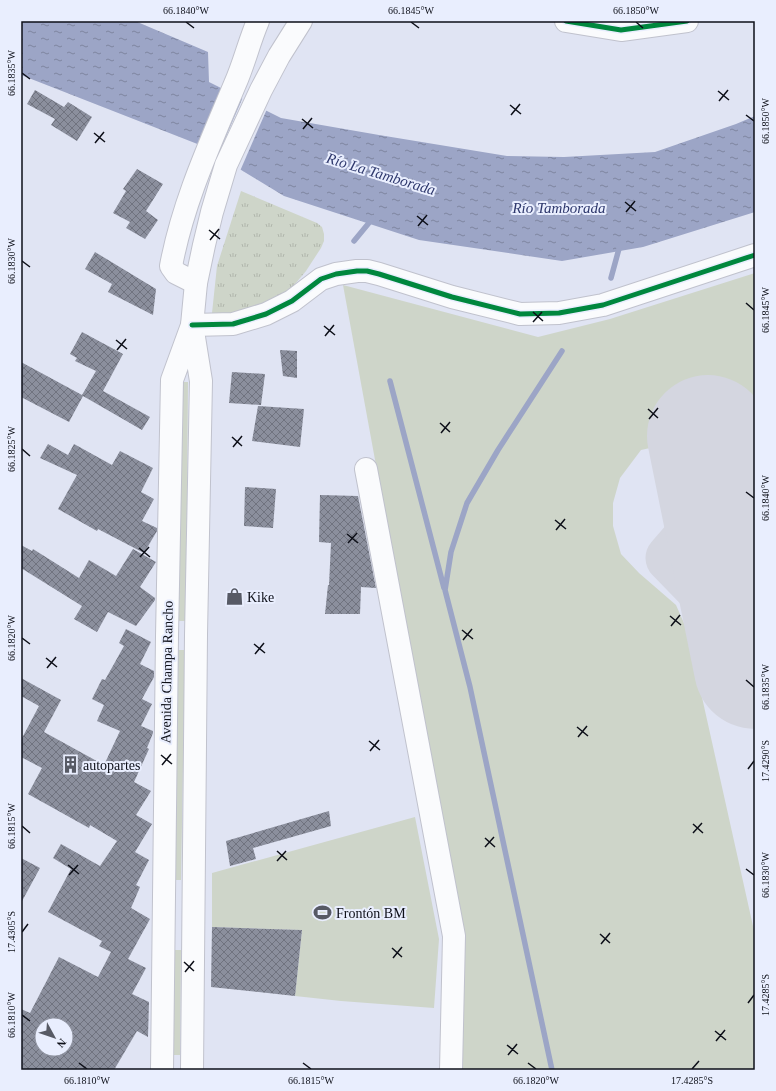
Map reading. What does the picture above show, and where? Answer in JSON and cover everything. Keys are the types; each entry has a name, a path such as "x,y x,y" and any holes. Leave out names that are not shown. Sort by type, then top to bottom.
{"main road":[{"path":"196,283 176,273 171,266 176,240 188,199 202,161 236,82 258,21"},
{"path":"566,21 621,30 687,21"},
{"name":"Avenida Champa Rancho","path":"162,1070 167,636 172,380 192,325 196,283 204,245 226,165 256,99 278,56 299,22"},
{"path":"192,325 233,324 266,314 292,301 321,279 336,274 357,271 367,271 379,274 452,297 520,314 559,313 603,305 755,255"},
{"name":"Avenida Champa Rancho","path":"192,325 201,381 196,635 192,1069"},
{"path":"366,468 454,936 451,1070"},
{"path":"167,636 196,635"},
{"path":"164,909 194,910"},
{"path":"162,1070 192,1069"}],"green space":[{"path":"241,191 317,223 322,227 324,241 306,271 285,296 236,316 215,317 212,313 217,266"},
{"path":"755,273 755,425 641,450 620,478 613,503 613,526 621,554 639,573 676,605 687,630 755,935 755,1070 461,1070 460,924 343,285 538,337 610,319"},
{"path":"181,382 188,382 186,621 179,621"},
{"path":"178,650 185,650 181,880 173,880"},
{"name":"Frontón BM","path":"415,817 439,939 434,1008 295,996 302,930 212,927 212,873"},
{"path":"174,950 181,950 180,1055 173,1055"}],"water":[{"name":"Río Tamborada","path":"21,21 135,21 208,52 209,82 281,118 507,156 564,157 655,152 755,116 755,212 643,247 562,261 419,240 284,196 200,145 21,75"}],"pier":[{"path":"243,97 267,109 240,171 217,157"}],"building":[{"path":"35,90 64,107 68,102 92,117 77,141 51,125 55,119 27,104"},
{"path":"137,169 163,184 146,211 158,220 145,239 126,228 130,222 113,213 126,191 123,189"},
{"path":"95,252 156,289 153,315 108,292 112,284 85,269"},
{"path":"82,332 123,354 103,391 150,417 142,430 83,396 69,422 21,397 21,362 82,395 96,371 75,361 77,358 70,354"},
{"path":"280,350 297,351 297,378 283,376"},
{"path":"232,372 265,374 261,405 229,403"},
{"path":"258,406 304,409 300,447 252,441"},
{"path":"48,444 68,455 74,444 112,465 120,451 153,468 141,492 154,499 142,521 157,528 157,531 144,553 98,529 97,531 58,509 77,475 40,458"},
{"path":"245,487 276,489 273,528 244,526"},
{"path":"320,495 358,496 376,588 361,587 360,614 325,614 329,585 331,543 319,542"},
{"path":"21,545 32,551 33,549 79,578 89,560 116,576 133,549 156,562 140,587 155,598 155,600 136,626 108,612 97,632 74,619 82,606 21,568"},
{"path":"126,629 151,642 140,664 154,671 154,677 142,699 152,704 141,726 153,731 153,733 147,748 149,749 134,782 151,791 136,815 152,824 135,852 149,860 136,885 140,887 131,908 150,919 128,959 146,968 132,994 149,1002 148,1037 137,1031 114,1070 21,1070 21,1009 30,1013 59,957 98,977 111,952 99,946 102,941 48,912 71,869 53,858 61,844 100,866 117,841 90,825 89,828 28,794 42,768 21,757 21,740 39,706 21,696 21,678 61,700 44,732 104,765 120,731 97,721 104,705 92,699 102,679 105,680 124,646 119,643"},
{"path":"329,811 331,826 253,848 256,859 230,866 226,841"},
{"path":"21,858 40,868 21,903"},
{"path":"212,927 302,930 295,996 211,987"}],"waterway":[{"path":"354,241 373,218"},
{"path":"611,278 620,245"},
{"path":"552,1070 470,687 445,590 451,552 467,503 498,450 562,351"},
{"path":"390,381 444,588"}],"taxiway":[{"path":"689,536 670,558 740,630 755,668"}],"runway":[{"path":"708,436 755,668"}],"cycle path":[{"path":"566,21 621,30 687,21"},
{"path":"192,325 233,324 266,314 292,301 321,279 336,274 357,271 367,271 379,274 452,297 520,314 559,313 603,305 755,255"}],"place":[{"name":"Kike","path":"234,597"},
{"name":"autopartes","path":"70,765"},
{"name":"Frontón BM","path":"323,913"}],"water label":[{"name":"Río La Tamborada","path":"381,174"}]}
